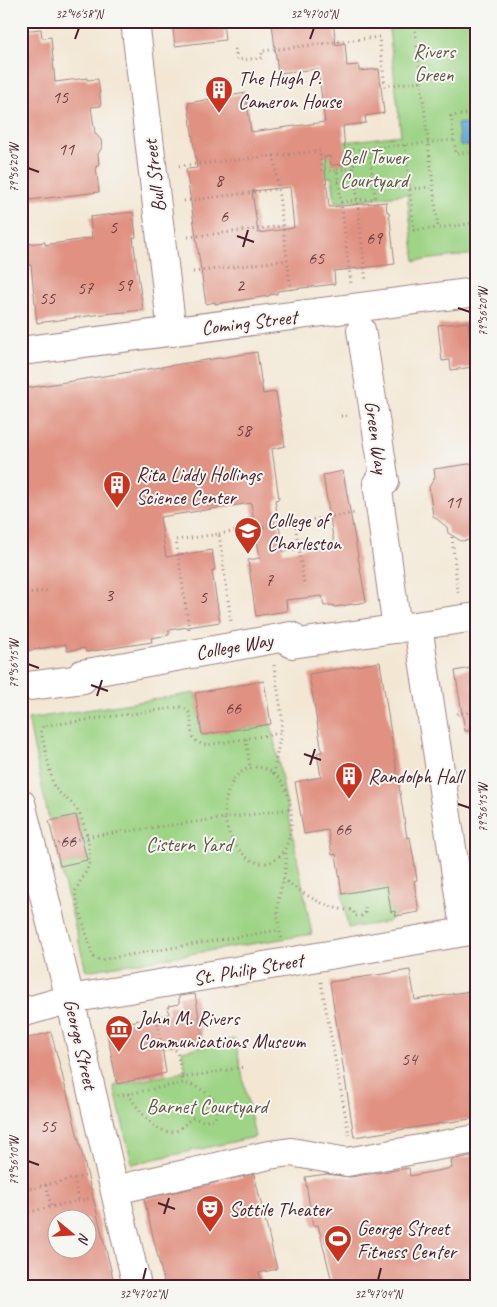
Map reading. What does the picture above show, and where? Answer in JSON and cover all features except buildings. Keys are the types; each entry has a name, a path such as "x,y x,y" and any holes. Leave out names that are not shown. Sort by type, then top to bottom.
{"street":[{"name":"Bull Street","path":"135,21 172,332"},
{"name":"Coming Street","path":"21,351 476,292"},
{"name":"Green Way","path":"361,330 385,482 377,484 381,510 408,627 469,922"},
{"name":"College Way","path":"21,687 82,679 82,674 291,636 292,644 468,618"},
{"name":"George Street","path":"21,803 70,999 102,1187 137,1286"},
{"name":"St. Philip Street","path":"21,1013 70,999 469,922"},
{"path":"102,1187 291,1152 336,1160 354,1160 476,1139"}],"path":[{"path":"414,21 438,228"},
{"path":"235,49 236,60 262,58 262,51 379,37 385,86 420,82"},
{"path":"476,113 451,116 456,154 476,151"},
{"path":"367,285 353,150 454,140"},
{"path":"405,145 414,230 476,223"},
{"path":"341,202 375,198 369,148"},
{"path":"179,166 320,151 322,172 354,168"},
{"path":"274,156 292,296"},
{"path":"337,170 351,287"},
{"path":"338,181 373,176"},
{"path":"410,189 433,187"},
{"path":"184,201 278,189"},
{"path":"188,237 283,226"},
{"path":"193,272 287,260"},
{"path":"192,654 176,540 381,510"},
{"path":"295,522 304,585"},
{"path":"219,534 234,646"},
{"path":"452,538 468,618"},
{"path":"21,595 50,590"},
{"path":"269,640 282,717 274,774"},
{"path":"279,930 99,960 93,957 75,893 77,884 84,876 89,861 87,838 80,813 57,792 52,784 41,732 44,726 180,707 186,708 190,713 193,739 198,744 206,745 281,732"},
{"path":"456,721 455,714 476,711"},
{"path":"246,739 250,767"},
{"path":"282,943 279,930 278,902 286,864 285,850 291,826 291,809 282,782 274,774 262,768 250,767 240,771 233,780 225,808 226,828 232,840 248,858 266,863 275,859 285,850"},
{"path":"53,846 87,838 291,809"},
{"path":"283,879 297,889 339,910 353,910 355,916 365,913 365,904"},
{"path":"320,978 354,1160"},
{"path":"156,1004 159,1036 162,1043 177,1051 183,1083"},
{"path":"182,1078 244,1067"},
{"path":"115,1096 183,1083 192,1085 213,1097 218,1106 215,1119 203,1121 193,1118 177,1130 171,1132 162,1130 141,1112 128,1094"},
{"path":"74,1179 79,1201"},
{"path":"74,1179 102,1187 79,1201 29,1212 24,1190 74,1179"},
{"path":"46,1185 51,1207"}],"green space":[{"name":"Rivers Green","path":"388,21 476,21 476,254 415,261 407,194 335,203 332,177 308,179 304,147 401,135"},
{"name":"Cistern Yard","path":"195,693 202,735 271,724 312,934 86,971 60,866 87,860 76,815 49,821 28,719"},
{"path":"387,886 391,912 395,911 396,916 392,917 388,922 348,928 342,894"},
{"name":"Barnet Courtyard","path":"235,1039 255,1137 132,1164 114,1086 186,1071 182,1051"}],"water":[{"path":"476,122 476,144 460,146 457,124"}],"place":[{"name":"The Hugh P. Cameron House","path":"219,114"},
{"name":"Rita Liddy Hollings Science Center","path":"117,509"},
{"name":"College of Charleston","path":"248,555"},
{"name":"Randolph Hall","path":"349,800"},
{"name":"John M. Rivers Communications Museum","path":"119,1053"},
{"name":"Sottile Theater","path":"210,1233"},
{"name":"George Street Fitness Center","path":"338,1263"}],"park label":[{"name":"Bell Tower Courtyard","path":"374,168"}]}
